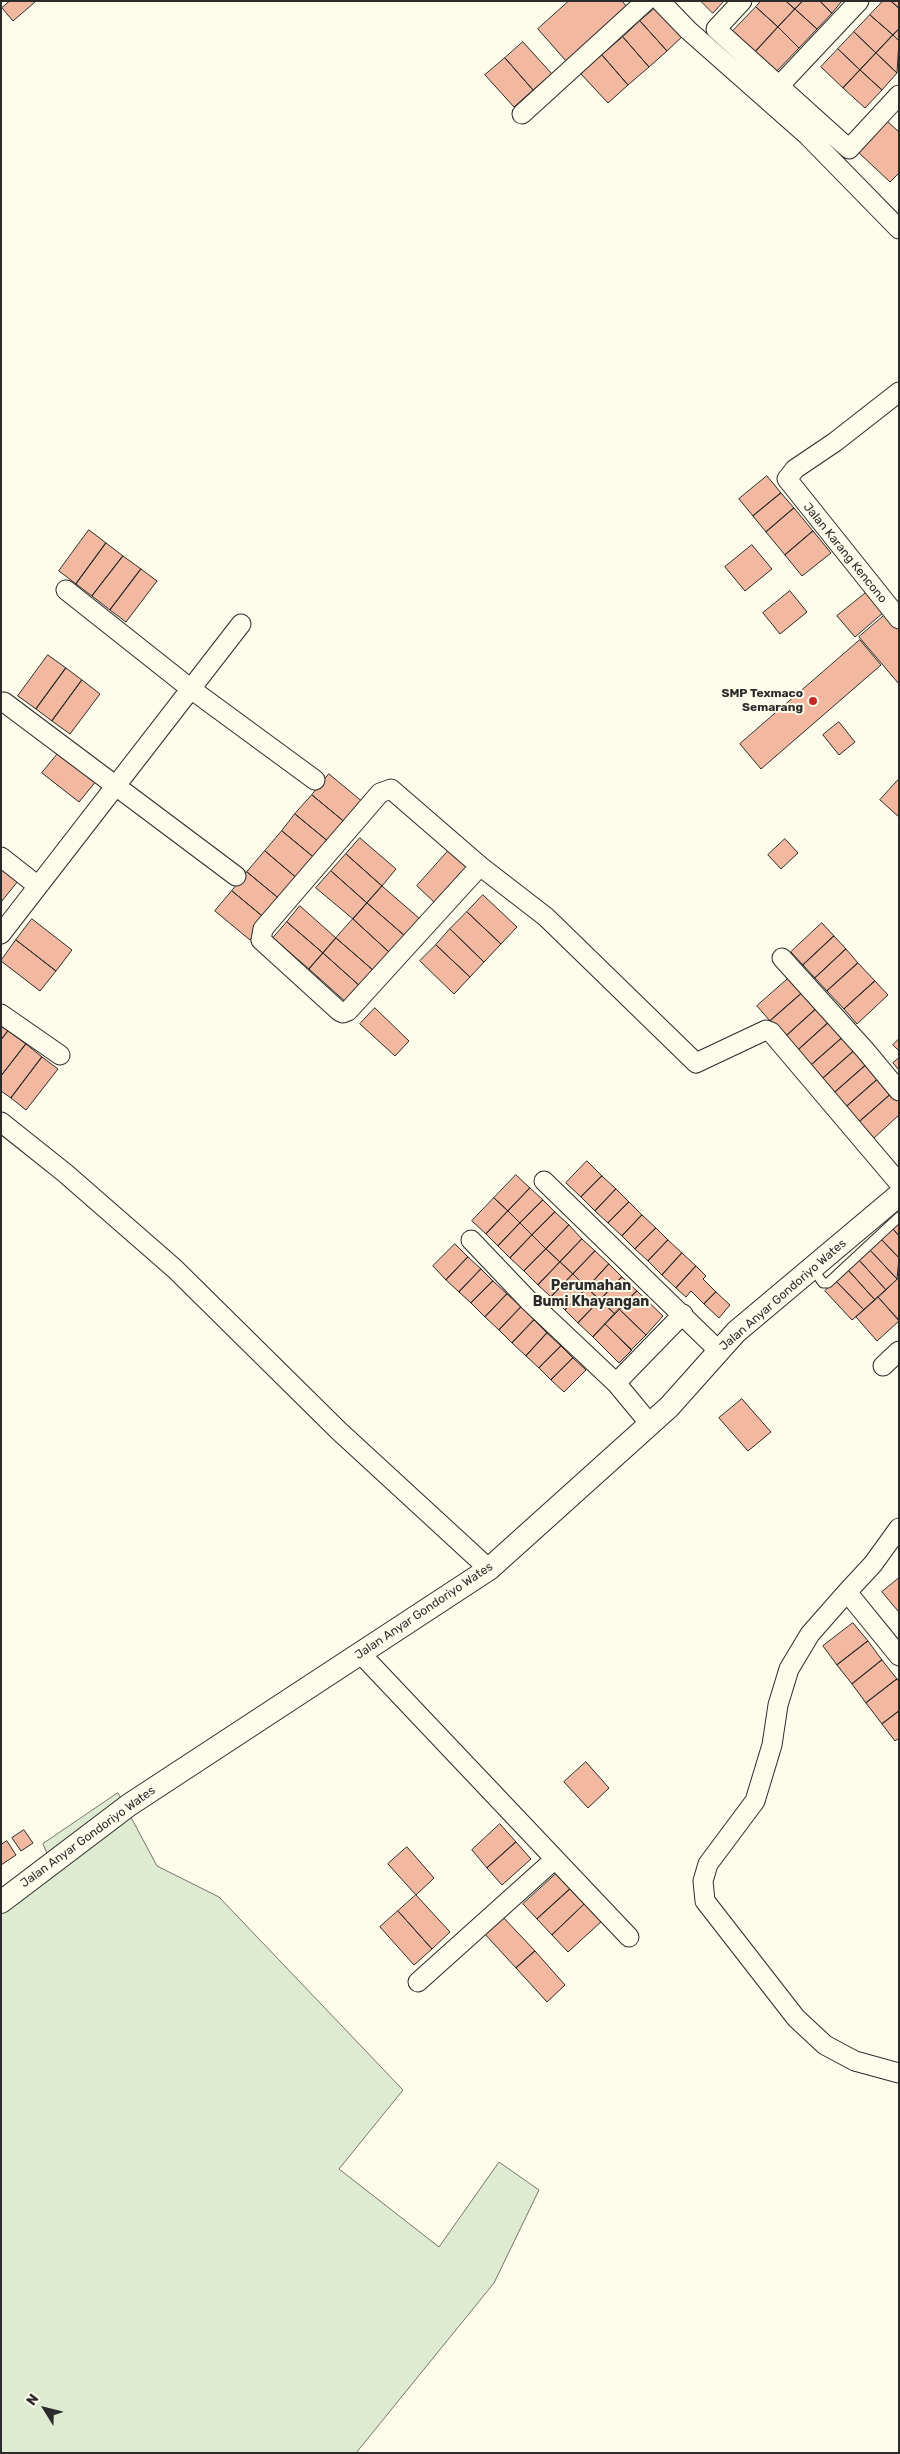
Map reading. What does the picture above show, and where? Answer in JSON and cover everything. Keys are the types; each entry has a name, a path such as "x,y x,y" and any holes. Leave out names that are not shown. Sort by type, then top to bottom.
{"street":[{"path":"522,114 646,1"},
{"path":"660,1 688,30 808,136 899,229"},
{"path":"742,1 716,29 849,149 899,95"},
{"path":"779,86 859,1"},
{"name":"Jalan Karang Kencono","path":"899,392 835,442 794,469 787,479 792,488 899,619"},
{"path":"66,590 191,689 315,780"},
{"path":"1,934 241,624"},
{"path":"4,702 236,876"},
{"path":"480,866 348,1011 339,1011 261,940 263,929 385,790 391,789 480,866 546,917 696,1063 766,1030 771,1032 899,1183"},
{"path":"1,857 38,886"},
{"path":"782,958 865,1050 899,1091"},
{"path":"1,1014 60,1055"},
{"path":"1,1122 65,1173 175,1269 339,1432 490,1569"},
{"path":"544,1181 718,1350"},
{"name":"Jalan Anyar Gondoriyo Wates","path":"1,1902 129,1805 490,1569 669,1407 736,1332 899,1195"},
{"path":"471,1240 529,1301 616,1383 650,1424"},
{"path":"616,1383 683,1314"},
{"path":"883,1366 899,1351"},
{"path":"899,1528 873,1564 810,1634 789,1669 778,1705 772,1744 755,1801 708,1864 703,1882 705,1901 796,2018 825,2045 855,2061 899,2073"},
{"path":"847,1592 899,1656"},
{"path":"360,1653 629,1937"},
{"path":"418,1982 555,1860"}],"lane":[{"path":"812,1268 823,1283 828,1283 899,1217"}],"green space":[{"path":"118,1793 157,1866 219,1897 403,2090 339,2169 439,2247 499,2162 539,2190 494,2283 356,2453 1,2453 1,1889 49,1858 43,1844"}],"building":[{"path":"10,1 35,2 13,21 2,8"},
{"path":"569,1 622,1 627,7 566,61 538,29"},
{"path":"701,1 724,1 713,13"},
{"path":"761,1 786,1 795,9 778,27 756,7"},
{"path":"786,1 803,1 795,9"},
{"path":"803,1 820,1 832,13 817,29 795,9"},
{"path":"820,1 842,1 832,13"},
{"path":"883,1 891,1 899,8 899,29 893,35 870,15"},
{"path":"891,1 899,1 899,8"},
{"path":"659,5 685,34 667,51 640,21"},
{"path":"756,7 778,27 755,52 733,31"},
{"path":"795,9 817,29 799,48 778,27"},
{"path":"870,15 893,35 876,53 854,32"},
{"path":"640,21 667,51 649,67 623,37"},
{"path":"778,27 799,48 776,72 755,52"},
{"path":"899,29 899,41 893,35"},
{"path":"854,32 876,53 860,70 838,49"},
{"path":"893,35 899,41 897,73 876,53"},
{"path":"623,37 649,67 628,85 602,55"},
{"path":"523,42 552,74 533,90 505,58"},
{"path":"838,49 860,70 843,88 821,67"},
{"path":"876,53 897,73 882,90 860,70"},
{"path":"602,55 628,85 608,103 581,74"},
{"path":"505,58 533,90 514,107 485,75"},
{"path":"860,70 882,90 865,108 843,88"},
{"path":"887,121 899,132 899,173 890,182 858,152"},
{"path":"767,476 781,493 753,516 739,499"},
{"path":"781,493 794,508 766,532 753,516"},
{"path":"794,508 813,531 785,555 766,532"},
{"path":"89,530 106,543 76,584 59,571"},
{"path":"813,531 831,553 802,576 785,555"},
{"path":"106,543 123,556 92,596 76,584"},
{"path":"752,545 772,569 745,591 725,567"},
{"path":"123,556 141,569 110,610 92,596"},
{"path":"141,569 157,581 126,622 110,610"},
{"path":"790,591 807,612 780,634 763,613"},
{"path":"867,592 884,612 855,637 837,616"},
{"path":"886,614 899,629 899,684 859,637"},
{"path":"860,640 881,665 761,769 740,744"},
{"path":"48,655 66,668 36,709 18,696"},
{"path":"66,668 82,680 52,721 36,709"},
{"path":"82,680 100,694 70,734 52,721"},
{"path":"839,722 855,742 839,755 823,735"},
{"path":"60,751 97,780 79,802 42,773"},
{"path":"329,774 364,803 347,824 312,795"},
{"path":"899,779 899,817 880,800"},
{"path":"312,795 347,824 330,843 295,814"},
{"path":"295,814 330,843 317,860 282,831"},
{"path":"282,831 317,860 299,880 265,851"},
{"path":"360,838 396,869 382,886 346,854"},
{"path":"785,839 798,853 781,869 768,855"},
{"path":"449,850 467,866 434,902 417,886"},
{"path":"265,851 299,880 282,901 247,872"},
{"path":"346,854 382,886 367,903 331,871"},
{"path":"1,867 18,881 2,901 1,900"},
{"path":"331,871 367,903 353,919 316,888"},
{"path":"247,872 282,901 267,920 232,891"},
{"path":"382,886 420,919 405,936 367,903"},
{"path":"232,891 267,920 250,940 215,911"},
{"path":"483,895 517,927 501,944 467,912"},
{"path":"367,903 405,936 390,953 353,919"},
{"path":"300,906 336,938 323,953 287,922"},
{"path":"467,912 501,944 484,962 450,929"},
{"path":"32,919 72,950 56,971 16,940"},
{"path":"353,919 390,953 374,971 336,938"},
{"path":"287,922 323,953 309,969 273,938"},
{"path":"822,923 834,936 803,965 791,952"},
{"path":"450,929 484,962 470,977 436,945"},
{"path":"834,936 846,949 815,978 803,965"},
{"path":"336,938 374,971 361,987 323,953"},
{"path":"16,940 56,971 40,991 1,961"},
{"path":"436,945 470,977 454,994 420,961"},
{"path":"846,949 858,963 827,991 815,978"},
{"path":"323,953 361,987 347,1003 309,969"},
{"path":"858,963 875,981 844,1009 827,991"},
{"path":"790,977 803,992 770,1021 757,1006"},
{"path":"875,981 888,995 857,1024 844,1009"},
{"path":"803,992 817,1008 785,1037 770,1021"},
{"path":"375,1008 409,1041 395,1056 360,1024"},
{"path":"817,1008 829,1022 797,1051 785,1037"},
{"path":"829,1022 843,1037 810,1066 797,1051"},
{"path":"1,1026 8,1031 1,1040"},
{"path":"8,1031 26,1044 1,1076 1,1040"},
{"path":"843,1037 855,1050 822,1079 810,1066"},
{"path":"899,1039 899,1051 893,1045"},
{"path":"26,1044 42,1057 11,1098 1,1091 1,1076"},
{"path":"855,1050 867,1064 834,1093 822,1079"},
{"path":"42,1057 58,1069 26,1110 11,1098"},
{"path":"899,1058 899,1070 893,1063"},
{"path":"867,1064 879,1078 846,1107 834,1093"},
{"path":"879,1078 892,1093 859,1122 846,1107"},
{"path":"892,1093 899,1100 899,1115 874,1138 859,1122"},
{"path":"587,1161 602,1176 581,1197 566,1183"},
{"path":"516,1175 530,1188 508,1211 494,1198"},
{"path":"602,1176 616,1189 595,1211 581,1197"},
{"path":"530,1188 543,1200 520,1223 508,1211"},
{"path":"616,1189 629,1202 608,1223 595,1211"},
{"path":"494,1198 508,1211 486,1234 472,1221"},
{"path":"543,1200 555,1212 532,1235 520,1223"},
{"path":"629,1202 642,1215 622,1236 608,1223"},
{"path":"508,1211 520,1223 498,1246 486,1234"},
{"path":"555,1212 569,1225 546,1249 532,1235"},
{"path":"642,1215 656,1228 635,1249 622,1236"},
{"path":"520,1223 532,1235 510,1258 498,1246"},
{"path":"899,1223 899,1236 893,1229"},
{"path":"569,1225 582,1239 560,1262 546,1249"},
{"path":"656,1228 668,1240 648,1261 635,1249"},
{"path":"893,1229 899,1236 899,1258 881,1239"},
{"path":"532,1235 546,1249 524,1271 510,1258"},
{"path":"582,1239 595,1251 573,1274 560,1262"},
{"path":"881,1239 899,1258 897,1279 870,1250"},
{"path":"668,1240 682,1253 662,1275 648,1261"},
{"path":"455,1244 468,1257 446,1280 433,1266"},
{"path":"546,1249 560,1262 538,1285 524,1271"},
{"path":"870,1250 897,1279 886,1290 859,1260"},
{"path":"595,1251 609,1264 587,1288 573,1274"},
{"path":"682,1253 696,1266 676,1288 662,1275"},
{"path":"468,1257 481,1269 459,1292 446,1280"},
{"path":"859,1260 886,1290 875,1300 848,1270"},
{"path":"560,1262 573,1274 551,1297 538,1285"},
{"path":"609,1264 622,1277 600,1300 587,1288"},
{"path":"696,1266 706,1276 703,1279 716,1292 704,1304 691,1291 686,1297 676,1288"},
{"path":"481,1269 493,1281 471,1303 459,1292"},
{"path":"848,1270 875,1300 864,1310 836,1281"},
{"path":"573,1274 587,1288 565,1310 551,1297"},
{"path":"622,1277 637,1291 615,1314 600,1300"},
{"path":"899,1278 899,1320 878,1297"},
{"path":"493,1281 507,1294 485,1317 471,1303"},
{"path":"836,1281 864,1310 852,1320 825,1291"},
{"path":"587,1288 600,1300 578,1323 565,1310"},
{"path":"637,1291 663,1316 646,1335 619,1309"},
{"path":"716,1292 730,1305 719,1318 704,1304"},
{"path":"507,1294 521,1307 499,1330 485,1317"},
{"path":"878,1297 899,1321 877,1341 856,1317"},
{"path":"600,1300 615,1314 593,1337 578,1323"},
{"path":"521,1307 534,1320 512,1343 499,1330"},
{"path":"619,1309 646,1335 631,1350 605,1324"},
{"path":"534,1320 547,1333 526,1356 512,1343"},
{"path":"605,1324 632,1350 619,1363 593,1337"},
{"path":"547,1333 561,1346 539,1368 526,1356"},
{"path":"561,1346 573,1358 551,1380 539,1368"},
{"path":"573,1358 586,1370 564,1392 551,1380"},
{"path":"742,1399 771,1432 748,1451 719,1418"},
{"path":"899,1578 899,1610 898,1611 882,1592"},
{"path":"853,1623 868,1641 837,1665 823,1646"},
{"path":"868,1641 882,1660 852,1684 837,1665"},
{"path":"882,1660 897,1679 866,1703 852,1684"},
{"path":"897,1679 899,1682 899,1711 882,1724 866,1703"},
{"path":"899,1711 899,1738 895,1741 882,1724"},
{"path":"586,1762 609,1788 588,1808 564,1782"},
{"path":"500,1824 516,1842 487,1868 472,1850"},
{"path":"24,1830 33,1843 21,1851 12,1838"},
{"path":"7,1841 16,1855 1,1865 1,1845"},
{"path":"516,1842 531,1859 502,1885 487,1868"},
{"path":"407,1847 434,1878 416,1895 388,1864"},
{"path":"556,1874 570,1889 537,1919 523,1904"},
{"path":"570,1889 584,1904 552,1935 537,1919"},
{"path":"416,1895 450,1932 432,1949 398,1911"},
{"path":"587,1902 603,1920 568,1952 552,1935"},
{"path":"398,1911 432,1949 414,1965 380,1927"},
{"path":"502,1916 535,1951 516,1968 484,1933"},
{"path":"535,1951 565,1985 547,2002 516,1968"}],"place":[{"name":"SMP Texmaco Semarang","path":"813,701"}],"district":[{"name":"Perumahan Bumi Khayangan","path":"591,1294"}]}
